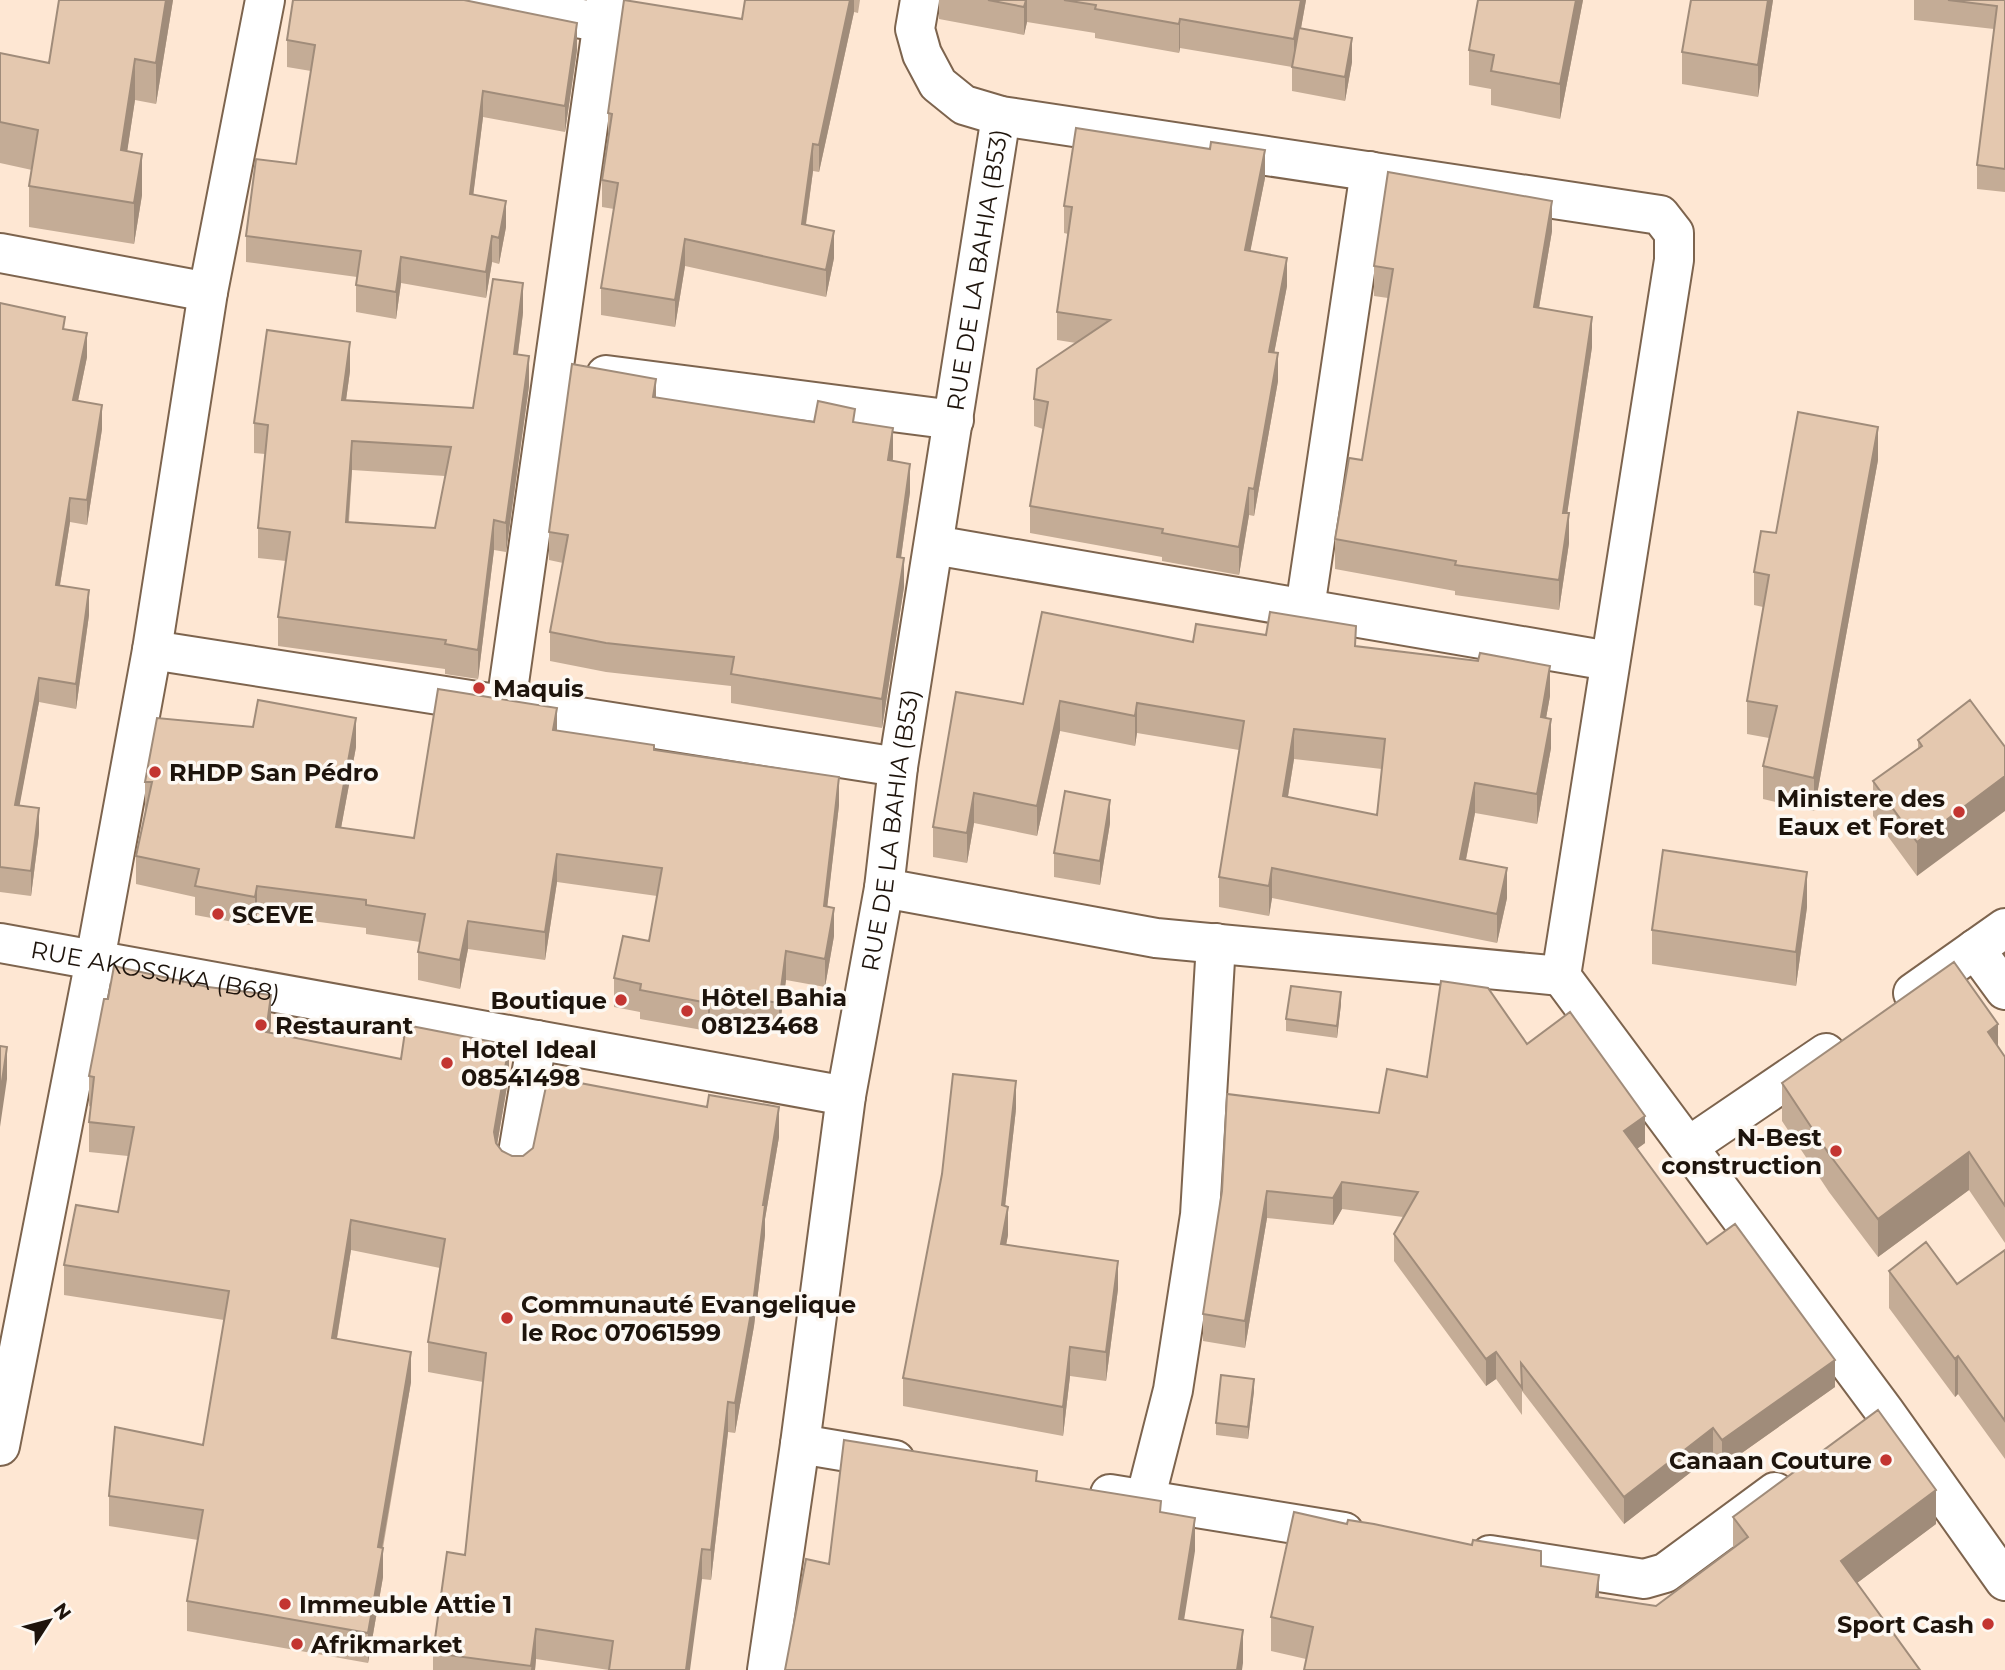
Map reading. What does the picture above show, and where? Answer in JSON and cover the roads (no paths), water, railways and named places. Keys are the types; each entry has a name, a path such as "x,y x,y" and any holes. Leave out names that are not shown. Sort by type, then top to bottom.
{"street":[{"path":"0,1446 95,960 152,650 208,292 265,0"},
{"path":"462,0 603,11 506,704"},
{"path":"920,0 915,29 922,54 938,84 964,105 1001,116 1660,215 1674,233 1674,261 1561,976 1885,1412 2005,1581"},
{"name":"RUE DE LA BAHIA (B53)","path":"767,1670 846,1096 884,888 898,767 1001,116"},
{"path":"1305,608 1370,171"},
{"path":"0,253 208,292"},
{"path":"551,368 954,420"},
{"path":"934,545 1609,661"},
{"path":"152,650 898,767"},
{"path":"884,888 1156,938 1561,976"},
{"path":"1884,1012 1990,938 2005,990"},
{"name":"RUE AKOSSIKA (B68)","path":"0,943 846,1096"},
{"path":"1144,1500 1172,1390 1200,1214 1216,943"},
{"path":"1689,1146 1850,1036"},
{"path":"516,1165 537,1040"},
{"path":"1852,1436 1885,1412"},
{"path":"800,1444 924,1464"},
{"path":"1455,1549 1644,1579 1665,1573 1808,1468"},
{"path":"1076,1489 1374,1536"}],"place":[{"name":"Maquis","path":"479,688"},
{"name":"RHDP San Pédro","path":"155,772"},
{"name":"Ministere des Eaux et Foret","path":"1959,812"},
{"name":"SCEVE","path":"218,914"},
{"name":"Boutique","path":"621,1000"},
{"name":"Hôtel Bahia 08123468","path":"687,1011"},
{"name":"Restaurant","path":"261,1025"},
{"name":"Hotel Ideal 08541498","path":"447,1063"},
{"name":"N-Best construction","path":"1836,1151"},
{"name":"Communauté Evangelique le Roc 07061599","path":"507,1318"},
{"name":"Canaan Couture","path":"1886,1460"},
{"name":"Immeuble Attie 1","path":"285,1604"},
{"name":"Sport Cash","path":"1988,1624"},
{"name":"Afrikmarket","path":"297,1644"}]}
